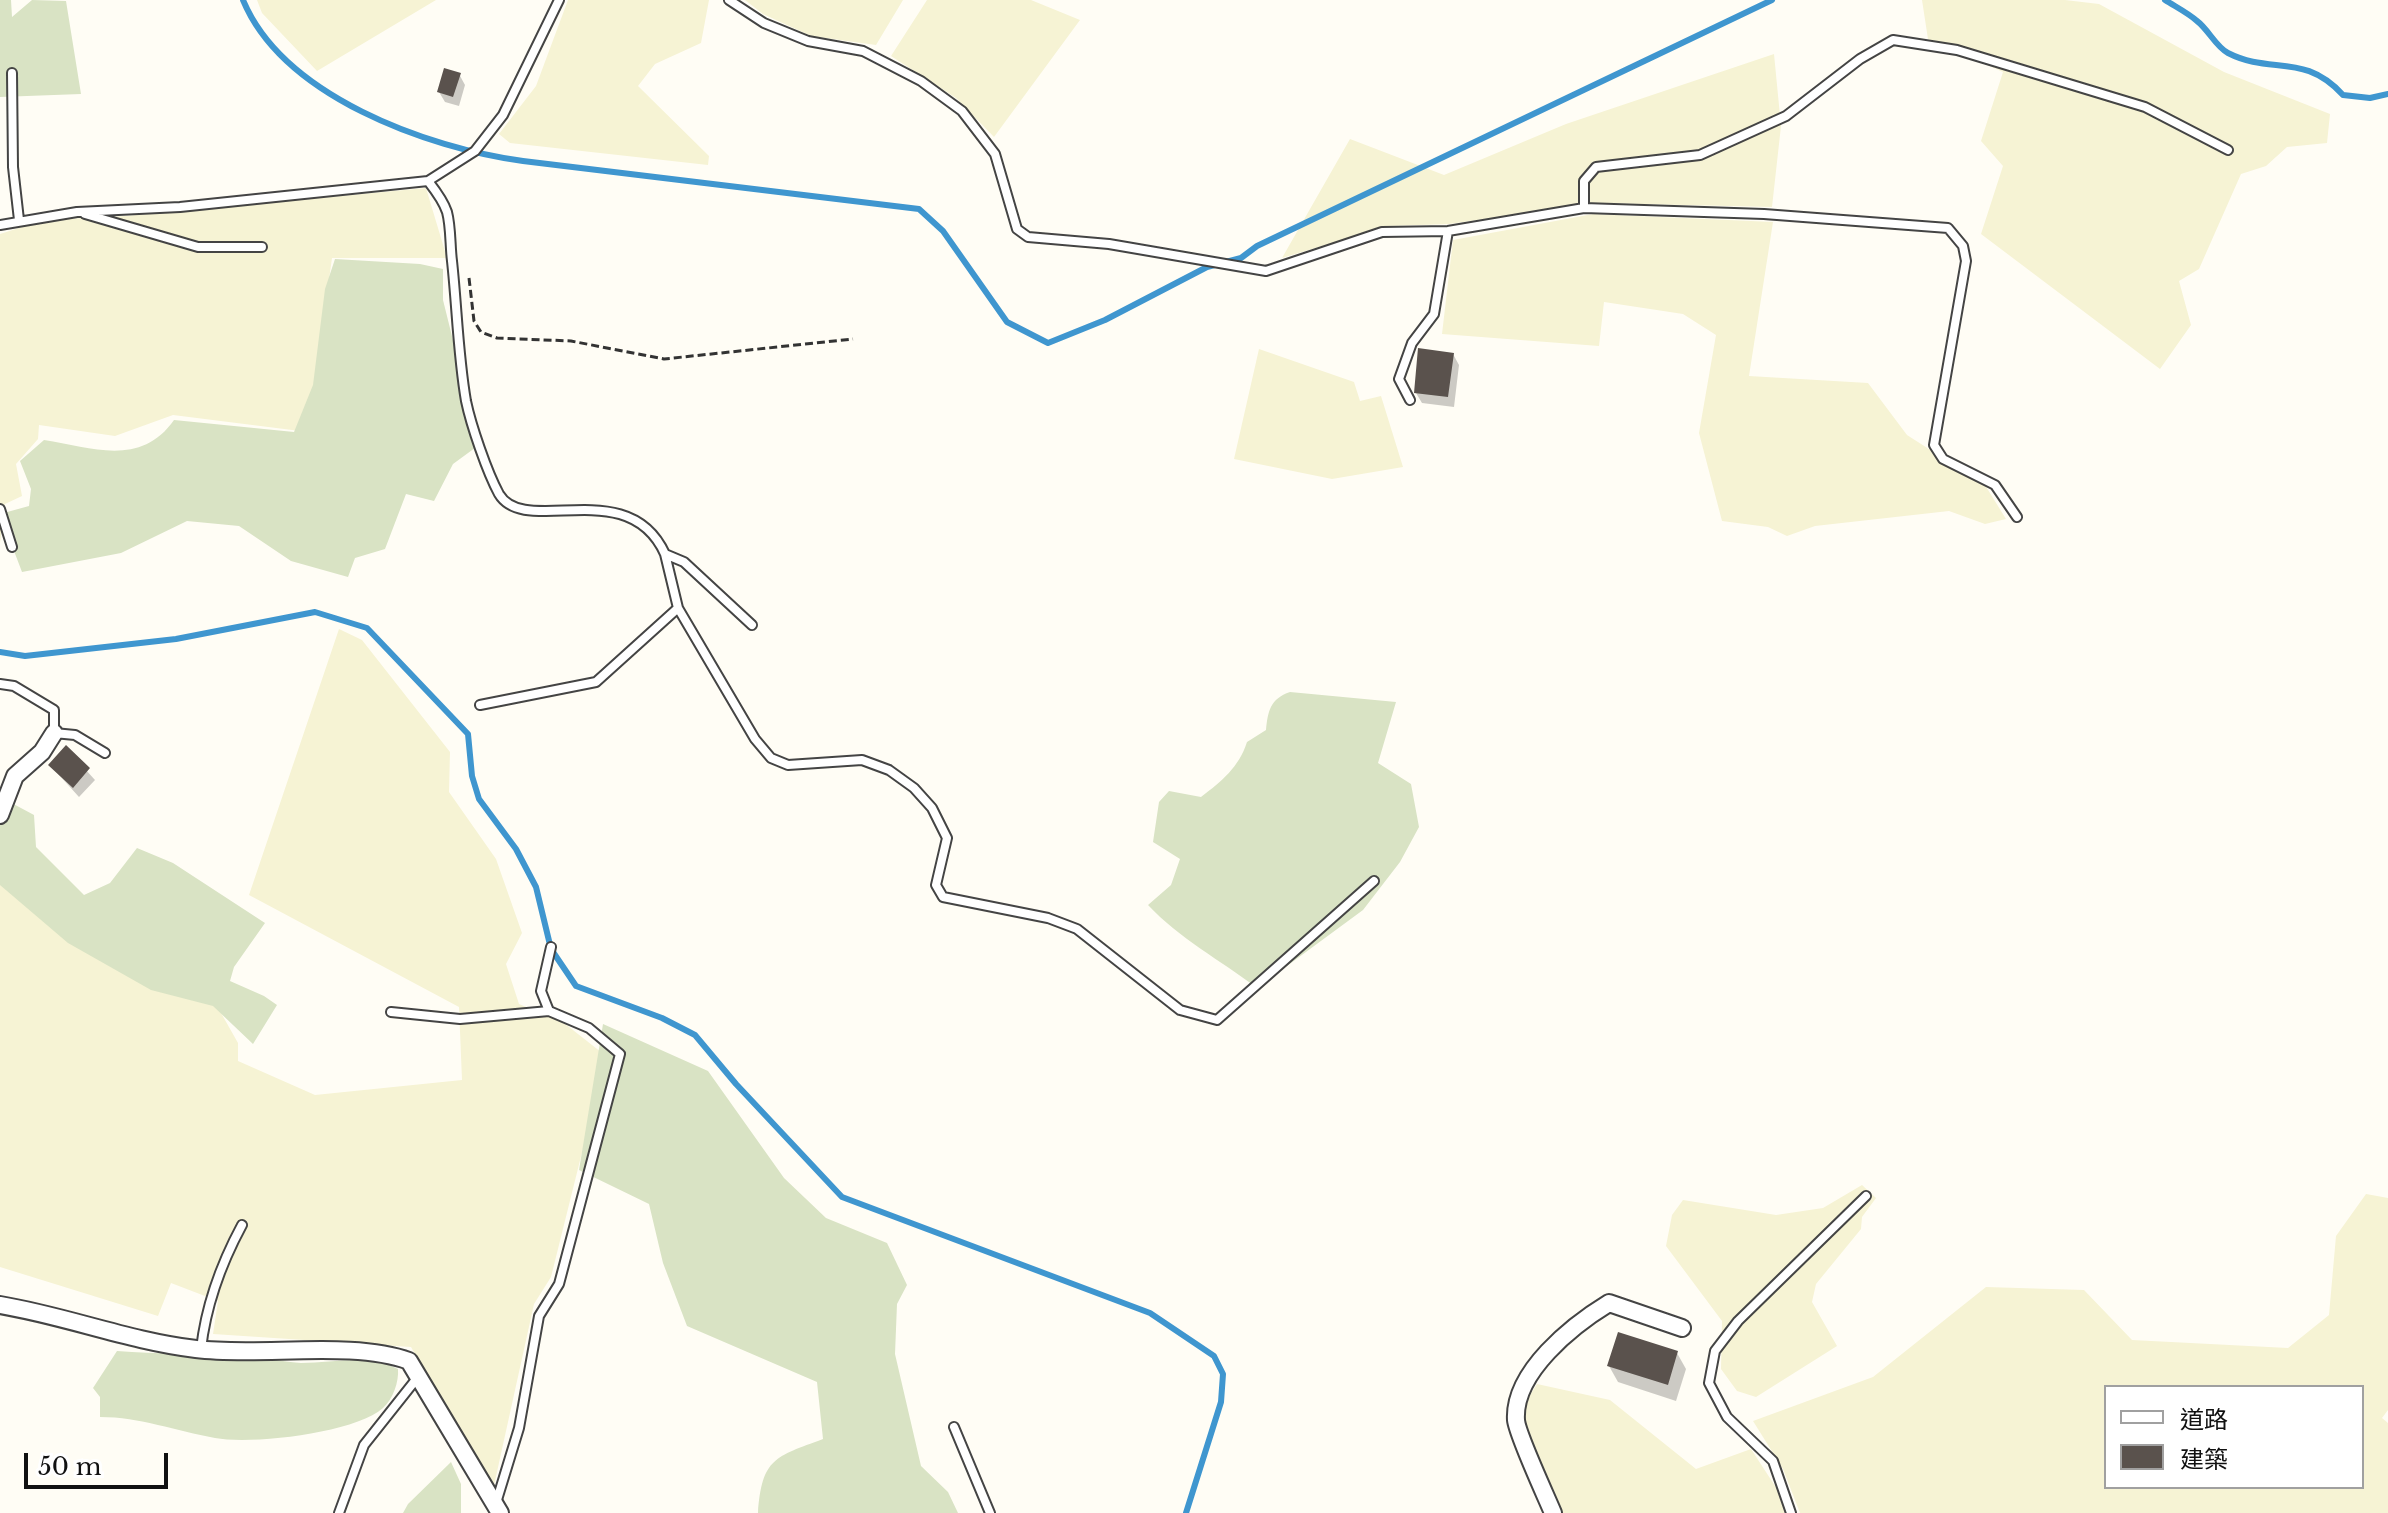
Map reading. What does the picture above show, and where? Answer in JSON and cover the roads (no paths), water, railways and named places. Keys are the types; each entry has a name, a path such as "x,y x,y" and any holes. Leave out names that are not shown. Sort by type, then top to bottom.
{"street":[{"path":"0,815 15,776 42,752 54,733"},
{"path":"1553,1513 1516,1421 1526,1379 1573,1325 1609,1303 1682,1328"},
{"path":"0,1305 48,1313 157,1343 200,1350 396,1356 409,1361 497,1510"}],"lane":[{"path":"0,225 77,212 180,207 428,181 475,151 503,115 559,0"},
{"path":"729,0 764,23 808,41 863,51 921,81 962,111 995,154 1017,229 1028,237 1109,244 1266,271 1382,232 1448,231 1584,208 1764,214 1948,228 1963,246 1966,261 1934,445 1943,459 1995,485 2017,517"},
{"path":"1584,208 1584,181 1596,167 1700,155 1786,116 1860,59 1893,40 1957,50 2145,107 2228,150"},
{"path":"12,73 13,167 19,220"},
{"path":"428,181 447,213 467,403 500,496 518,507 547,513 584,507 620,514 656,535 665,554 678,608 755,739 771,758 788,765 862,760 889,770 914,788 932,808 947,838 936,885 943,897 1048,918 1077,929 1180,1010 1217,1020 1374,881"},
{"path":"77,212 198,247 262,247"},
{"path":"1410,400 1399,379 1412,343 1434,314 1448,231"},
{"path":"0,509 12,547"},
{"path":"665,554 684,562 752,625"},
{"path":"480,705 596,682 678,608"},
{"path":"0,684 14,686 54,710 54,733 75,735 105,753"},
{"path":"549,1011 541,991 551,947"},
{"path":"391,1012 460,1019 549,1011 589,1028 620,1054 559,1284 539,1316 519,1428 497,1510"},
{"path":"1791,1513 1773,1461 1727,1417 1709,1383 1715,1351 1738,1321 1866,1196"},
{"path":"200,1350 204,1320 225,1256 242,1225"},
{"path":"339,1513 364,1445 418,1376"},
{"path":"954,1427 990,1513"}],"waterway":[{"path":"243,0 263,34 290,64 324,90 362,112 444,144 523,161 919,209 943,231 1007,322 1048,343 1105,320 1207,267 1241,258 1257,246 1772,0"},
{"path":"2165,0 2197,21 2228,53 2259,63 2315,73 2343,95 2370,98 2388,94"},
{"path":"0,652 25,656 176,639 315,612 367,628 468,734 472,776 479,799 516,849 536,887 551,949 576,986 662,1018 695,1035 736,1084 842,1197 1150,1313 1214,1356 1223,1374 1221,1402 1186,1513"}]}
